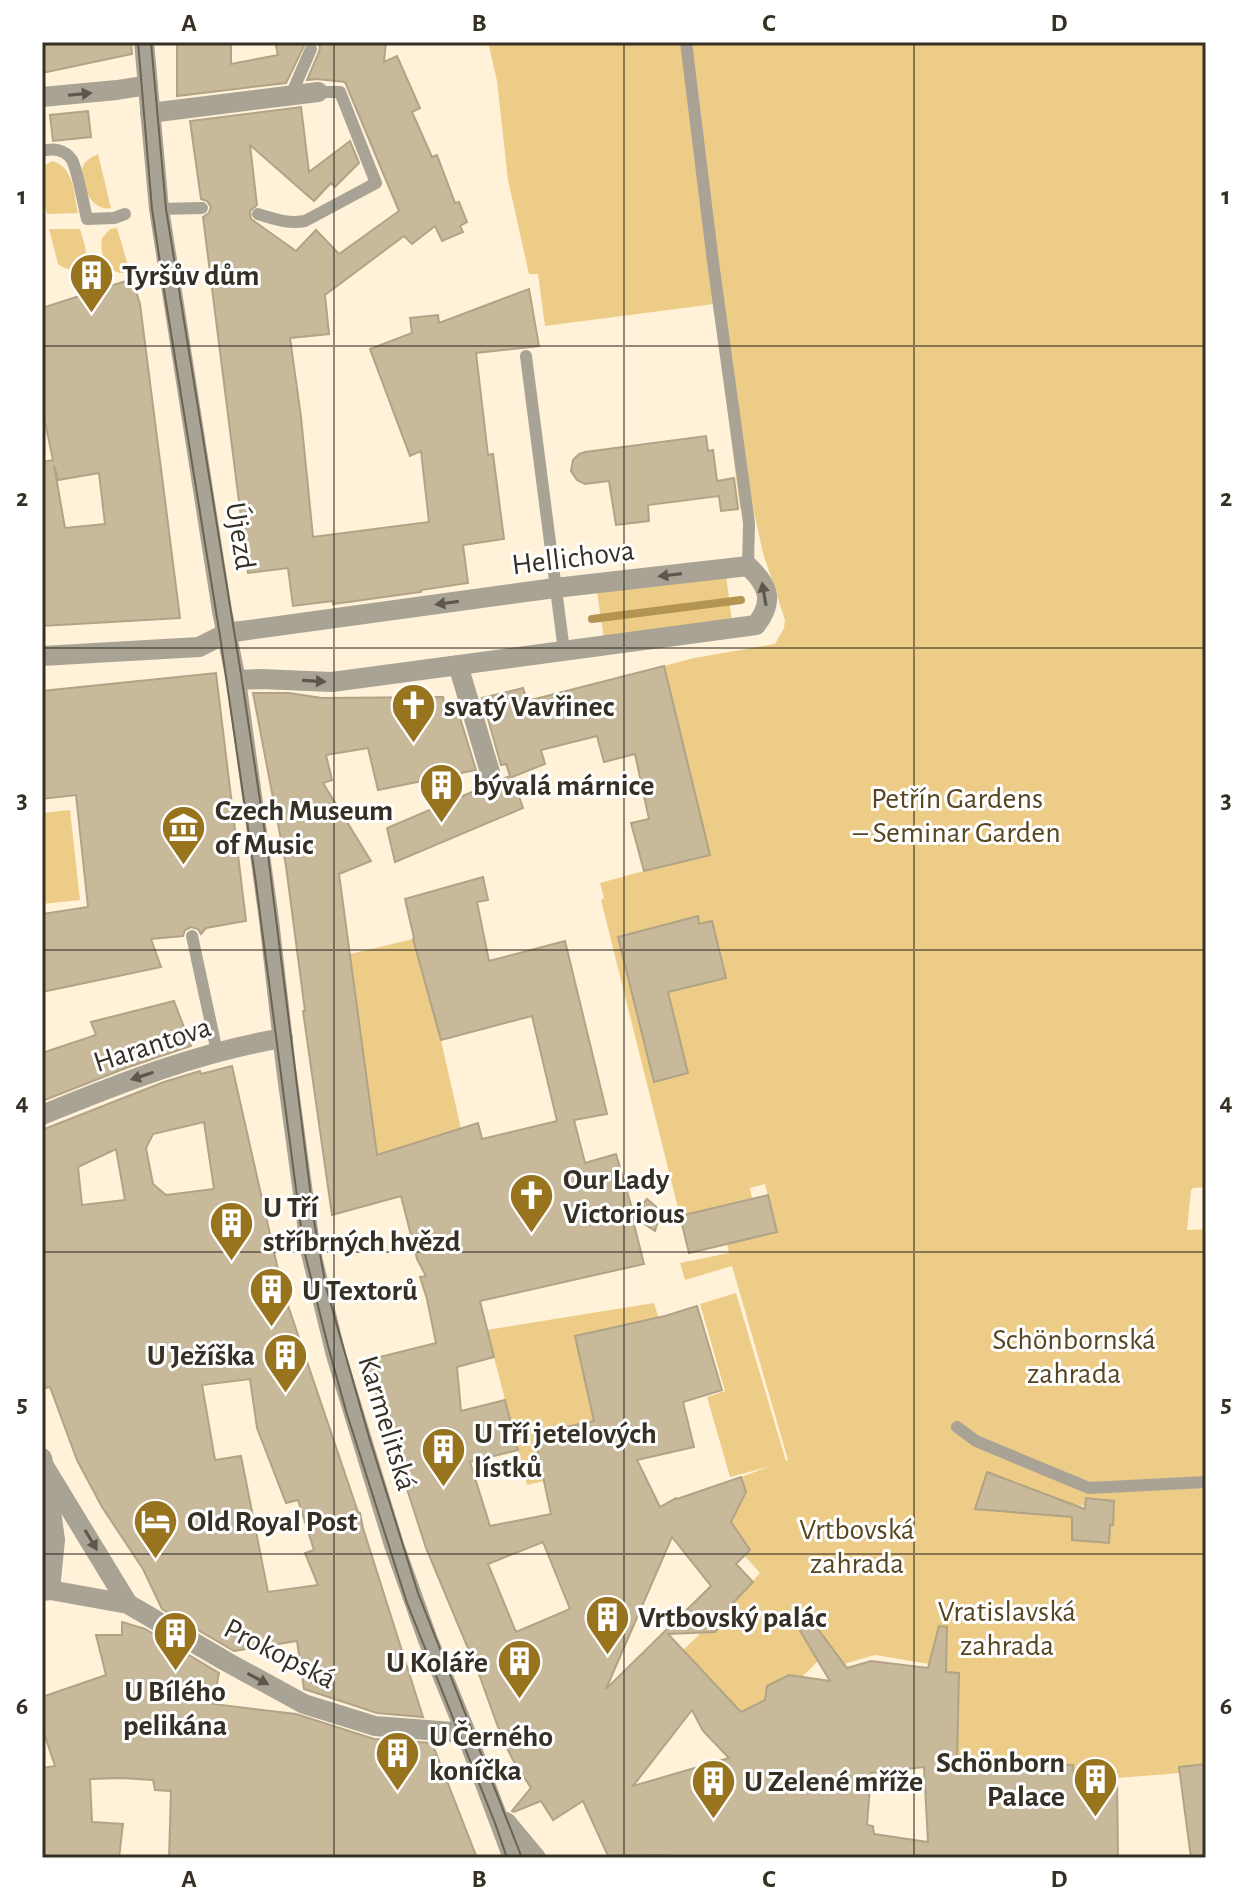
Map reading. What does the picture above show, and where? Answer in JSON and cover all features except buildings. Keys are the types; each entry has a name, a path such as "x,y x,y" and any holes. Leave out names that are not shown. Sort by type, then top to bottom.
{"street":[{"name":"Újezd","path":"144,42 159,209 171,295 236,680 283,1038"},
{"path":"42,97 148,85"},
{"path":"150,113 318,92"},
{"path":"236,680 332,682 756,625 767,612 767,595 761,579 748,566"},
{"name":"Hellichova","path":"42,656 199,647 227,633 555,588 748,566"},
{"path":"458,665 490,772"},
{"name":"Harantova","path":"42,1115 120,1083 217,1052 283,1038"},
{"name":"Karmelitská","path":"283,1038 307,1226 320,1295 336,1355 394,1545 513,1858"},
{"path":"43,1462 55,1540 46,1590 128,1604"},
{"path":"43,1462 128,1604"},
{"name":"Prokopská","path":"128,1604 304,1704 375,1726 466,1733"},
{"name":"Karmelitská","path":"496,1809 536,1858"}],"lane":[{"path":"686,42 749,523 748,566"},
{"path":"291,95 311,49"},
{"path":"258,214 294,223 305,221 376,183 340,92 318,92"},
{"path":"42,151 63,152 72,160 87,219 114,218 125,214"},
{"path":"159,209 202,208"},
{"path":"526,356 564,651"},
{"path":"192,936 217,1052"},
{"path":"957,1427 976,1441 1089,1488 1206,1482"}],"green space":[{"name":"Petřín Gardens – Seminar Garden","path":"488,42 1206,42 1206,1187 1191,1190 1187,1230 1206,1229 1206,1764 1180,1767 1180,1773 1117,1778 1074,1774 1073,1765 957,1765 946,1661 931,1658 929,1664 875,1655 844,1664 833,1651 802,1677 789,1675 767,1686 765,1700 741,1712 683,1650 702,1632 715,1632 732,1615 733,1603 760,1573 745,1556 750,1550 731,1522 741,1503 740,1497 746,1495 741,1477 771,1466 730,1477 707,1397 725,1391 700,1304 736,1293 788,1460 732,1266 685,1280 680,1263 729,1253 727,1243 777,1231 765,1184 750,1188 752,1198 680,1216 601,900 604,898 600,883 644,871 674,710 664,666 775,644 785,620 763,553 753,508 740,508 714,304 545,326 538,274 529,274 508,180 497,81","holes":["697,916 699,924 712,921 725,979 705,983","651,928 687,1073 655,1082 618,937","990,1473 1072,1504 1085,1506 1087,1498 1114,1502 1108,1543 1072,1540 1072,1517 976,1509"]},
{"path":"98,154 111,208 98,206 92,201 82,180 84,164"},
{"path":"52,161 69,175 78,213 47,214 42,193 42,167"},
{"path":"117,228 130,272 116,272 104,259 102,238 110,229"},
{"path":"49,229 80,229 86,254 80,267 72,270 58,264"},
{"path":"726,575 732,622 604,639 597,592"},
{"path":"70,810 80,900 42,904 42,813"},
{"path":"413,939 438,1027 461,1129 392,1150 404,1196 383,1201 350,954"},
{"path":"654,1303 664,1335 631,1336 628,1324 576,1336 594,1421 534,1434 544,1481 527,1485 487,1330"}],"waterway":[{"path":"592,619 741,600"}],"tram line":[{"path":"138,42 152,209 220,636 304,1250 346,1411 407,1603 507,1858"},
{"path":"151,42 166,209 267,847 314,1221 326,1287 418,1593 522,1858"}],"place":[{"name":"Tyršův dům","path":"91,314"},
{"name":"svatý Vavřinec","path":"413,745"},
{"name":"bývalá márnice","path":"442,824"},
{"name":"Czech Museum of Music","path":"184,866"},
{"name":"Our Lady Victorious","path":"532,1235"},
{"name":"U Tří stříbrných hvězd","path":"232,1263"},
{"name":"U Textorů","path":"271,1329"},
{"name":"U Ježíška","path":"286,1394"},
{"name":"U Tří jetelových lístků","path":"443,1489"},
{"name":"Old Royal Post","path":"156,1560"},
{"name":"Vrtbovský palác","path":"607,1656"},
{"name":"U Bílého pelikána","path":"175,1672"},
{"name":"U Koláře","path":"519,1701"},
{"name":"U Černého koníčka","path":"398,1792"},
{"name":"Schönborn Palace","path":"1096,1818"},
{"name":"U Zelené mříže","path":"713,1820"}],"park label":[{"name":"Schönbornská zahrada","path":"1074,1356"},
{"name":"Vrtbovská zahrada","path":"857,1546"},
{"name":"Vratislavská zahrada","path":"1007,1628"}]}
